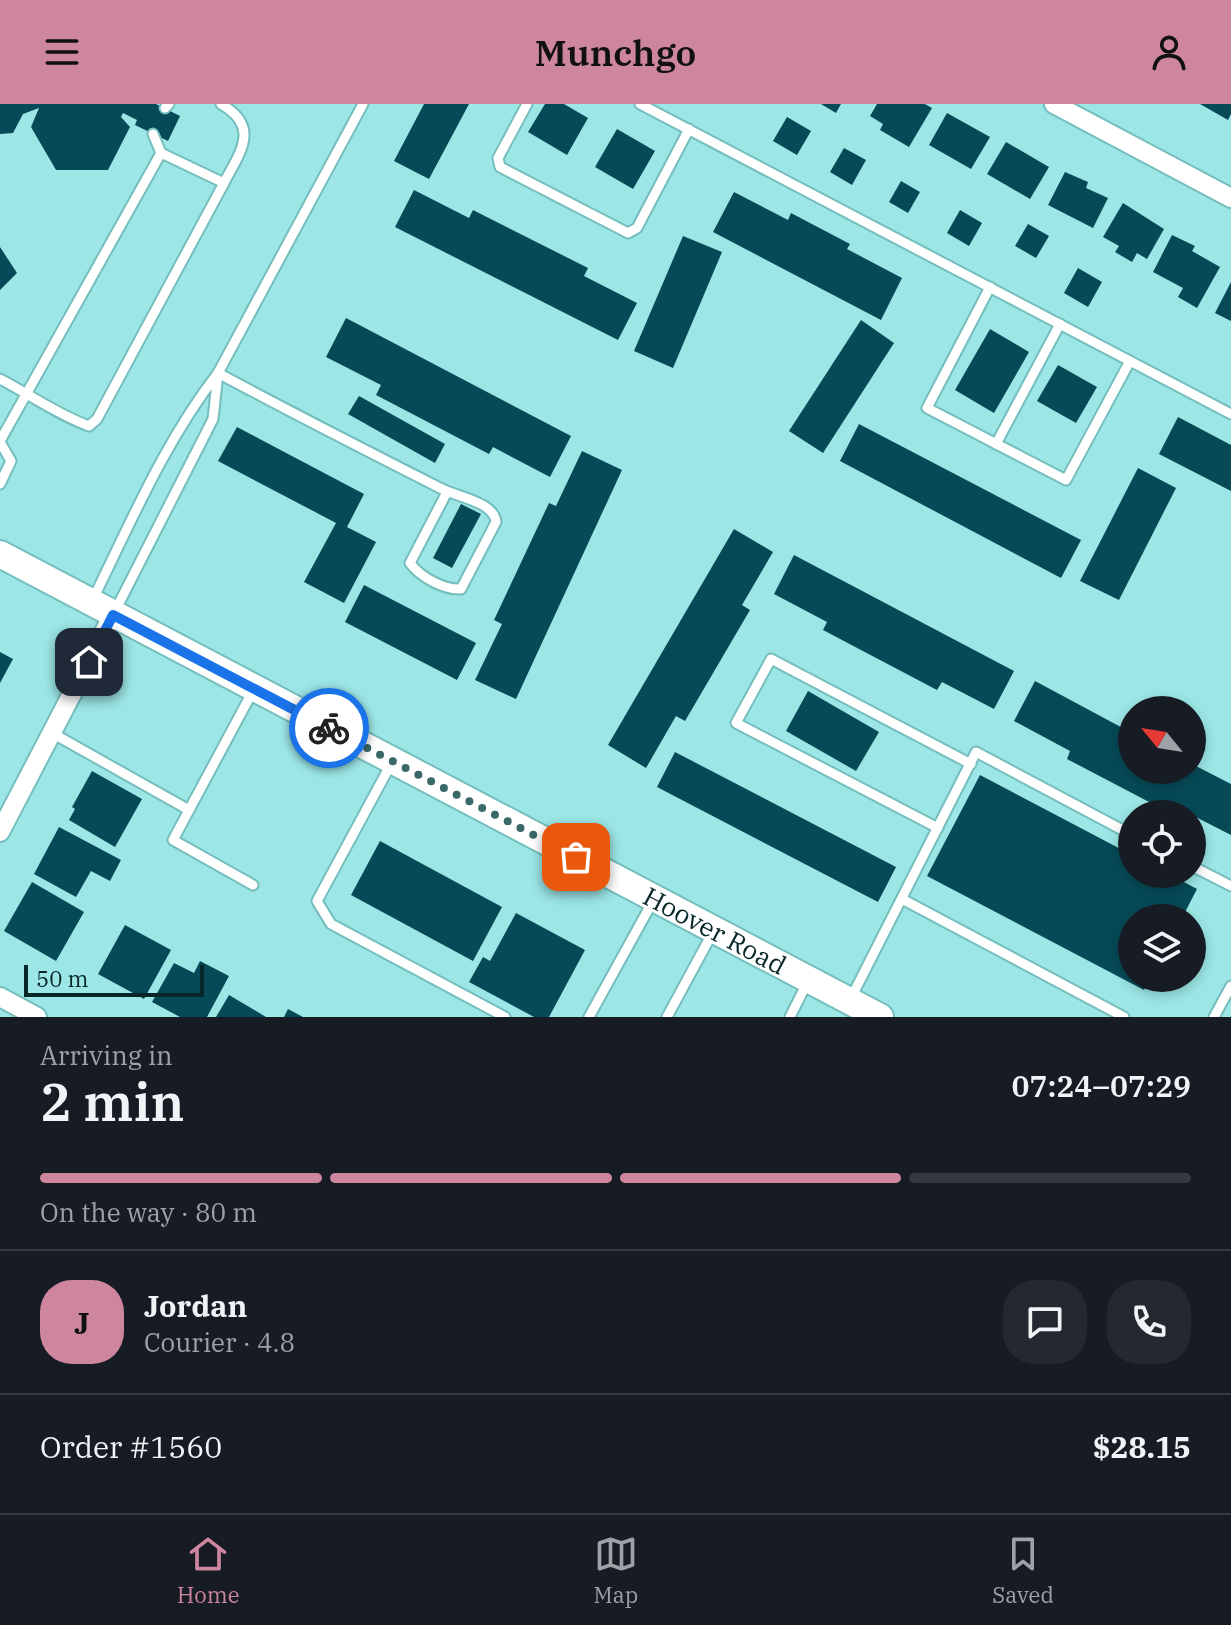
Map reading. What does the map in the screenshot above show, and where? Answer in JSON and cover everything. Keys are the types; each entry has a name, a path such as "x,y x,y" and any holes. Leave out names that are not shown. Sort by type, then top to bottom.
{"main road":[{"name":"Hoover Road","path":"0,554 880,1017"}],"street":[{"path":"1054,104 1231,198"},
{"path":"0,832 52,733 102,609"},
{"path":"0,997 37,1017"}],"lane":[{"path":"0,379 79,422 89,426 97,419 245,142 245,128 238,116 221,104"},
{"path":"102,609 158,468 194,404 218,373 363,104"},
{"path":"527,104 498,158 500,167 628,233 637,228 689,129"},
{"path":"640,104 1231,414"},
{"path":"153,134 161,153 224,183"},
{"path":"0,484 11,461 0,442 161,153"},
{"path":"990,287 927,408 1066,480 1130,361"},
{"path":"996,444 1060,324"},
{"path":"218,373 447,492 489,509 495,515 496,522 461,589 452,589 416,572 410,563 447,492"},
{"path":"102,609 213,419 218,373"},
{"path":"938,828 736,723 771,659 971,764"},
{"path":"253,885 173,840 254,689"},
{"path":"52,733 189,810"},
{"path":"850,1001 976,752 1118,828"},
{"path":"393,762 317,901 331,924 505,1017"},
{"path":"1206,873 1231,886"},
{"path":"589,1017 655,898"},
{"path":"902,899 1124,1017"},
{"path":"669,1016 714,929"},
{"path":"790,1017 808,980"},
{"path":"1214,1017 1231,986"}],"building":[{"path":"0,104 156,104 180,116 168,141 135,125 137,120 123,113 121,117 130,127 108,170 56,170 31,127 39,108 23,114 13,133 0,134"},
{"path":"424,104 469,104 429,179 394,161"},
{"path":"545,104 564,104 588,118 567,155 528,132"},
{"path":"821,104 841,104 836,113"},
{"path":"877,104 925,104 932,108 909,147 880,130 883,124 870,116"},
{"path":"1200,104 1231,104 1231,114 1228,120"},
{"path":"947,113 990,137 971,169 929,145"},
{"path":"787,117 811,131 797,155 773,141"},
{"path":"617,129 655,151 633,189 595,167"},
{"path":"1006,142 1049,167 1030,199 987,174"},
{"path":"844,148 866,160 852,185 830,172"},
{"path":"1065,172 1088,182 1086,188 1108,198 1093,228 1048,205"},
{"path":"901,181 920,192 908,213 889,202"},
{"path":"414,190 469,218 473,210 588,268 584,276 637,303 618,340 395,227"},
{"path":"734,192 788,220 791,213 850,244 847,249 902,278 881,320 713,232"},
{"path":"1123,203 1164,229 1147,259 1137,253 1132,262 1115,252 1119,246 1103,237"},
{"path":"960,210 982,223 969,246 947,233"},
{"path":"1028,224 1049,236 1036,258 1015,246"},
{"path":"1172,235 1195,246 1192,251 1220,267 1197,308 1178,297 1183,288 1153,272"},
{"path":"683,236 722,252 673,368 634,351"},
{"path":"0,247 17,273 0,290"},
{"path":"1078,268 1102,282 1088,307 1064,293"},
{"path":"1231,282 1231,321 1215,313"},
{"path":"346,318 571,436 550,477 493,447 489,454 376,395 381,385 326,357"},
{"path":"861,320 894,343 823,453 789,431"},
{"path":"990,329 1029,352 994,413 955,390"},
{"path":"1058,365 1097,387 1076,423 1037,401"},
{"path":"359,396 445,444 435,463 348,414"},
{"path":"1178,417 1231,445 1231,491 1159,454"},
{"path":"859,424 1081,540 1061,578 840,461"},
{"path":"237,427 364,494 347,527 376,542 344,603 304,582 336,523 218,461"},
{"path":"582,451 622,470 516,699 475,680 502,624 494,620 549,503 556,506"},
{"path":"1138,468 1176,488 1119,600 1080,581"},
{"path":"461,504 481,514 452,568 433,558"},
{"path":"734,529 773,552 742,605 750,610 685,721 676,716 646,768 608,745"},
{"path":"794,555 1014,671 994,709 942,682 937,690 823,630 827,622 774,594"},
{"path":"364,585 476,643 457,680 345,622"},
{"path":"0,652 13,659 0,683"},
{"path":"1035,681 1118,725 1118,784 1206,784 1206,771 1231,784 1231,835 1206,822 1206,800 1145,800 1067,759 1070,751 1014,721"},
{"path":"808,691 879,732 856,771 786,731"},
{"path":"675,752 896,867 878,902 657,787"},
{"path":"92,771 142,799 115,847 69,820 75,809 72,807"},
{"path":"980,775 1118,848 1118,888 1197,889 1189,904 1118,904 1118,976 927,876"},
{"path":"59,827 121,860 110,881 91,871 76,897 34,874"},
{"path":"380,841 502,907 473,961 351,895"},
{"path":"32,882 84,912 56,961 4,931"},
{"path":"516,913 585,950 549,1017 534,1017 469,982 483,957 490,961"},
{"path":"125,925 171,950 144,999 98,974"},
{"path":"200,961 229,976 207,1017 180,1017 152,1002 174,963 194,973"},
{"path":"229,995 266,1017 216,1017"},
{"path":"288,1009 303,1017 284,1017"}],"way so far":[{"path":"329,728 576,857"}],"route":[{"path":"89,662 113,615 329,728"}]}
